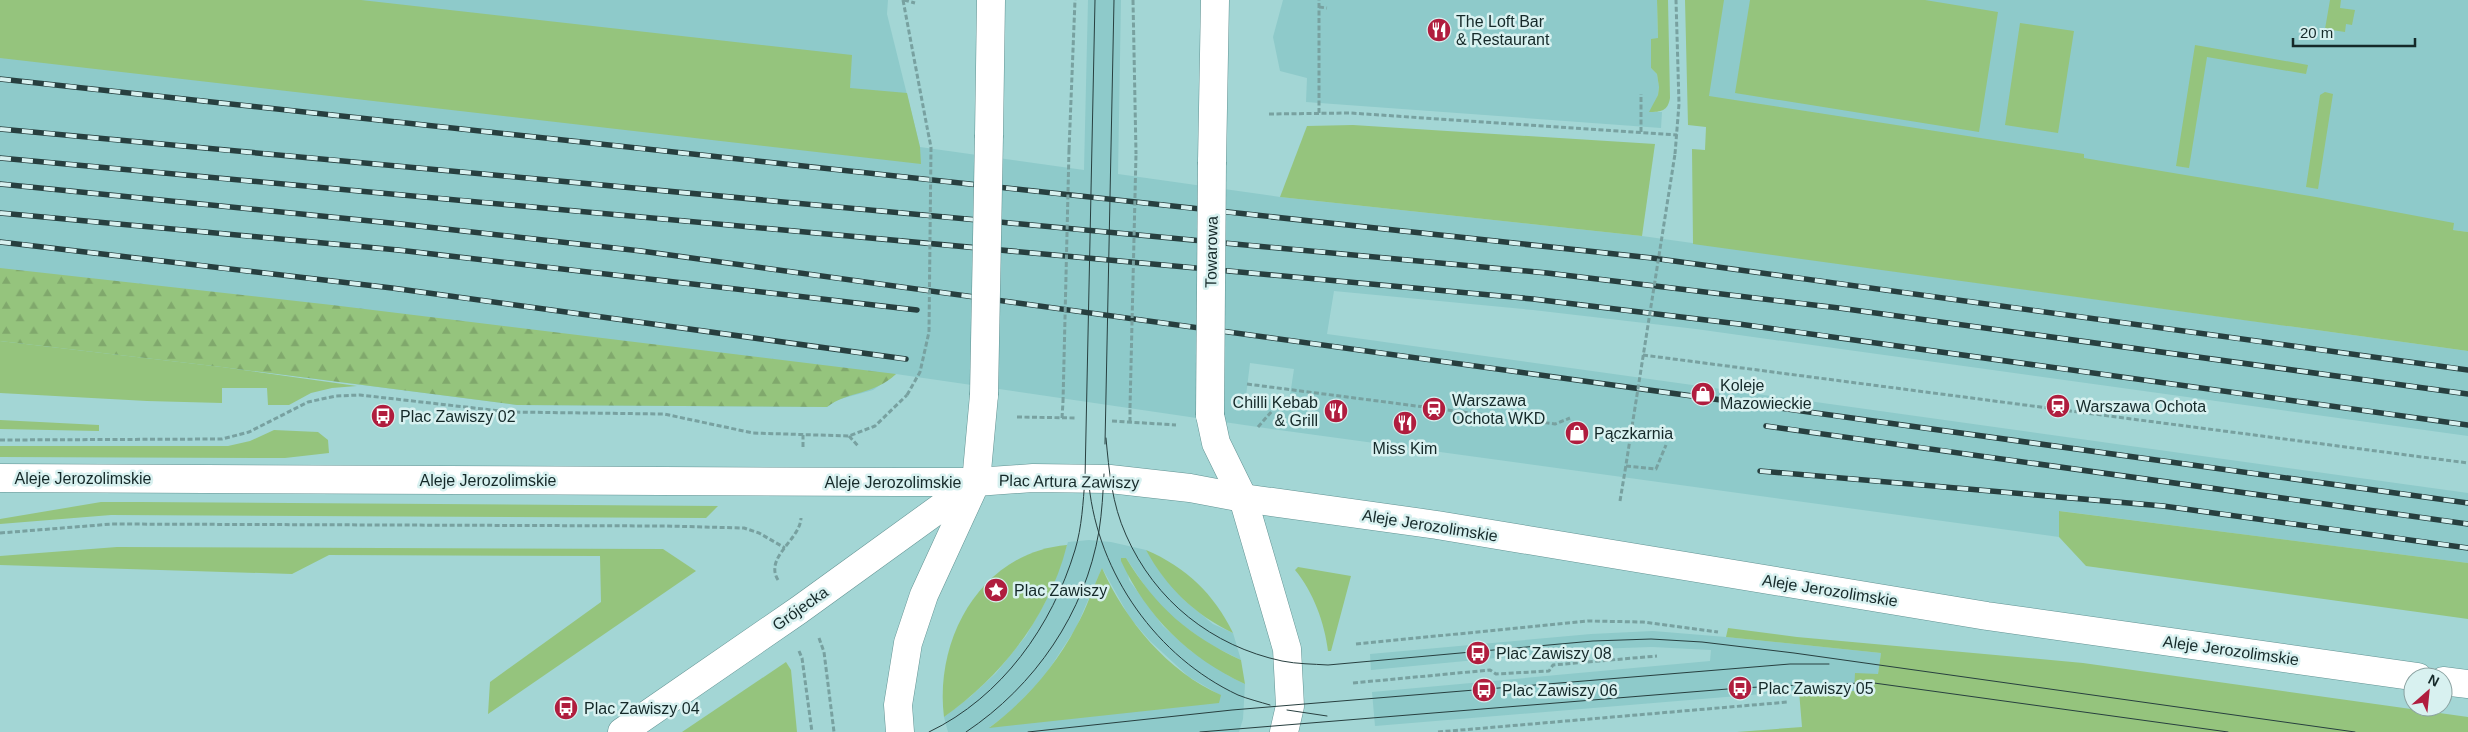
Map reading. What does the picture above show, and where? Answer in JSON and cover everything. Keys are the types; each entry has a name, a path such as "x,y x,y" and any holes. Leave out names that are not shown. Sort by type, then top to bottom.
{"main road":[{"path":"976,482 984,395 990,0"},
{"name":"Towarowa","path":"1215,0 1210,415 1216,443 1243,498"},
{"name":"Aleje Jerozolimskie","path":"0,478 976,482"},
{"name":"Plac Artura Zawiszy","path":"900,732 898,705 908,643 924,595 976,482 1033,478 1110,479 1190,488 1243,498"},
{"name":"Grójecka","path":"622,732 799,610 976,482"},
{"path":"1243,498 1287,649 1290,706 1284,732"},
{"name":"Aleje Jerozolimskie","path":"1243,498 1437,525 1987,616 2403,675"},
{"path":"2453,682 2468,684"}],"path":[{"path":"0,440 222,439 248,432 308,402 336,396 360,394 509,412 664,414 753,433 849,436 874,426 907,395 920,372 929,332 931,147 904,0 915,3"},
{"path":"1062,418 1075,0"},
{"path":"1130,422 1136,154 1133,0"},
{"path":"1319,0 1319,113"},
{"path":"1620,501 1675,154 1679,104 1676,0"},
{"path":"1319,7 1327,8"},
{"path":"1641,94 1641,132"},
{"path":"1269,114 1350,113 1677,135"},
{"path":"1643,355 2468,463"},
{"path":"1248,384 1555,424 1570,418"},
{"path":"1258,427 1272,411"},
{"path":"1014,417 1077,418"},
{"path":"1112,421 1178,425"},
{"path":"1626,466 1656,469 1666,445"},
{"path":"780,584 775,575 774,566 799,528 802,515"},
{"path":"0,533 112,524 665,526 744,528 759,533 785,548"},
{"path":"1356,644 1588,621 1643,622 1718,632"},
{"path":"817,634 824,652 834,732"},
{"path":"798,648 802,658 812,732"},
{"path":"1354,683 1490,670 1496,674 1549,671 1554,665 1657,656"},
{"path":"1438,732 1788,702"}],"shaded area":[{"path":"0,0 888,0 887,14 920,147 1084,170 1088,0 1121,0 1118,174 1280,197 1642,236 2468,351 2468,436 1696,329 1533,310 1334,291 1327,334 2468,493 2468,563 2060,511 2059,537 1258,427 896,374 873,390 837,400 827,407 517,405 0,341","holes":["1250,363 1294,369 1289,402 1246,396"]},
{"path":"1283,0 1657,0 1658,39 1651,39 1651,68 1657,74 1659,86 1658,95 1650,112 1662,112 1661,128 1306,102 1307,78 1280,71 1273,37"},
{"path":"1702,0 2468,0 2468,232 1706,126"},
{"path":"1089,540 1111,542 1146,550 1163,576 1184,600 1213,624 1233,633 1241,660 1207,643 1172,617 1151,595 1126,558 1129,580 1163,626 1191,651 1229,676 1245,684 1243,719 1239,732 948,732 944,717 970,697 996,673 1026,636 1051,592 1068,542","holes":["1102,568 1130,618 1150,641 1189,677 1220,695 990,727 1010,712 1044,677 1076,628"]},
{"path":"1653,631 1881,653 1878,674 1854,691 1799,691 1375,726 1372,692 1710,661 1711,650 1652,647 1593,649 1371,670 1370,654 1591,634"}],"green space":[{"path":"0,0 361,0 852,55 850,88 907,93 920,147 921,164 0,58"},
{"path":"1657,0 1668,0 1670,98 1668,106 1663,110 1649,112 1658,95 1659,87 1657,74 1651,68 1651,39 1658,38"},
{"path":"1685,0 1724,0 1709,96 2084,154 2084,158 2316,197 2454,223 2453,230 2468,232 2468,351 1693,244 1692,149 1705,150 1706,127 1688,125"},
{"path":"1750,0 1925,0 1998,12 1979,132 1735,93"},
{"path":"2330,0 2341,0 2340,8 2355,10 2352,25 2346,24 2345,32 2325,29"},
{"path":"2020,23 2074,31 2058,133 2005,125"},
{"path":"2195,45 2308,65 2306,74 2207,57 2189,168 2176,166"},
{"path":"2325,92 2333,94 2318,189 2306,187 2320,95"},
{"path":"1353,125 1655,144 1642,236 1280,197 1307,126"},
{"path":"0,268 332,305 896,374 879,386 844,398 827,407 517,405 0,341"},
{"path":"0,341 222,367 357,386 332,388 311,393 289,405 268,405 267,388 222,388 222,403 0,393"},
{"path":"0,420 99,425 99,431 0,429"},
{"path":"274,430 318,432 328,440 329,453 285,458 0,457 0,446 228,446 250,441"},
{"path":"101,502 718,506 706,518 111,515 0,524 0,519"},
{"path":"2059,511 2468,563 2468,619 2086,566 2059,537"},
{"path":"1067,545 1059,571 1048,596 1036,620 1021,642 986,682 944,717 943,687 947,658 956,630 970,604 988,582 1011,564 1037,551"},
{"path":"117,547 663,549 696,571 488,714 490,682 601,602 600,556 329,555 292,574 0,565 0,556"},
{"path":"1146,550 1174,565 1197,583 1217,606 1233,633 1206,618 1183,599 1172,588"},
{"path":"1121,558 1126,558 1149,591 1175,618 1205,641 1241,660 1245,684 1206,662 1172,634 1143,600 1131,581"},
{"path":"1298,567 1351,576 1331,651 1328,651 1321,619 1313,598 1295,570"},
{"path":"1102,568 1123,607 1150,642 1183,673 1221,695 1219,703 989,728 1027,695 1059,656 1080,620"},
{"path":"1728,628 1797,637 2083,663 2403,708 2403,717 2453,717 2453,715 2468,717 2468,732 1737,732 1802,727 1799,691 1854,691 1855,673 1878,674 1881,653 1726,637"},
{"path":"786,662 791,670 797,732 682,732"}],"tram line":[{"path":"929,732 955,717 979,699 1001,679 1021,656 1053,606 1075,550 1082,514 1085,479 1095,0"},
{"path":"1105,444 1114,0"},
{"path":"1106,438 1108,463 1117,511 1138,559 1153,580 1170,600 1210,632 1256,654 1282,661 1328,665 1593,641 1651,639 1702,642 1794,653 2355,732"},
{"path":"966,732 991,714 1035,670 1069,619 1082,591 1092,561 1100,524 1104,474"},
{"path":"1089,485 1095,518 1105,550 1119,581 1136,609 1182,659 1209,679 1238,695 1270,705"},
{"path":"1028,732 1232,710 1790,664 1829,664"},
{"path":"1200,732 1740,688 1874,683 2228,732"},
{"path":"1287,710 1327,716"}],"railway":[{"path":"0,79 1652,258 2468,370"},
{"path":"0,129 1547,273 1839,308 2468,394"},
{"path":"0,158 1533,299 1739,324 2468,425"},
{"path":"0,184 401,224 641,251 2468,503"},
{"path":"0,213 398,250 917,310"},
{"path":"0,242 392,288 906,359"},
{"path":"1766,426 2468,524"},
{"path":"1760,471 2163,506 2468,548"}],"place":[{"name":"The Loft Bar & Restaurant","path":"1439,30"},
{"name":"Koleje Mazowieckie","path":"1703,394"},
{"name":"Warszawa Ochota","path":"2058,406"},
{"name":"Warszawa Ochota WKD","path":"1434,409"},
{"name":"Chilli Kebab & Grill","path":"1336,411"},
{"name":"Plac Zawiszy 02","path":"383,416"},
{"name":"Miss Kim","path":"1405,423"},
{"name":"Pączkarnia","path":"1577,433"},
{"name":"Plac Zawiszy","path":"996,590"},
{"name":"Plac Zawiszy 08","path":"1478,653"},
{"name":"Plac Zawiszy 05","path":"1740,688"},
{"name":"Plac Zawiszy 06","path":"1484,690"},
{"name":"Plac Zawiszy 04","path":"566,708"}]}
